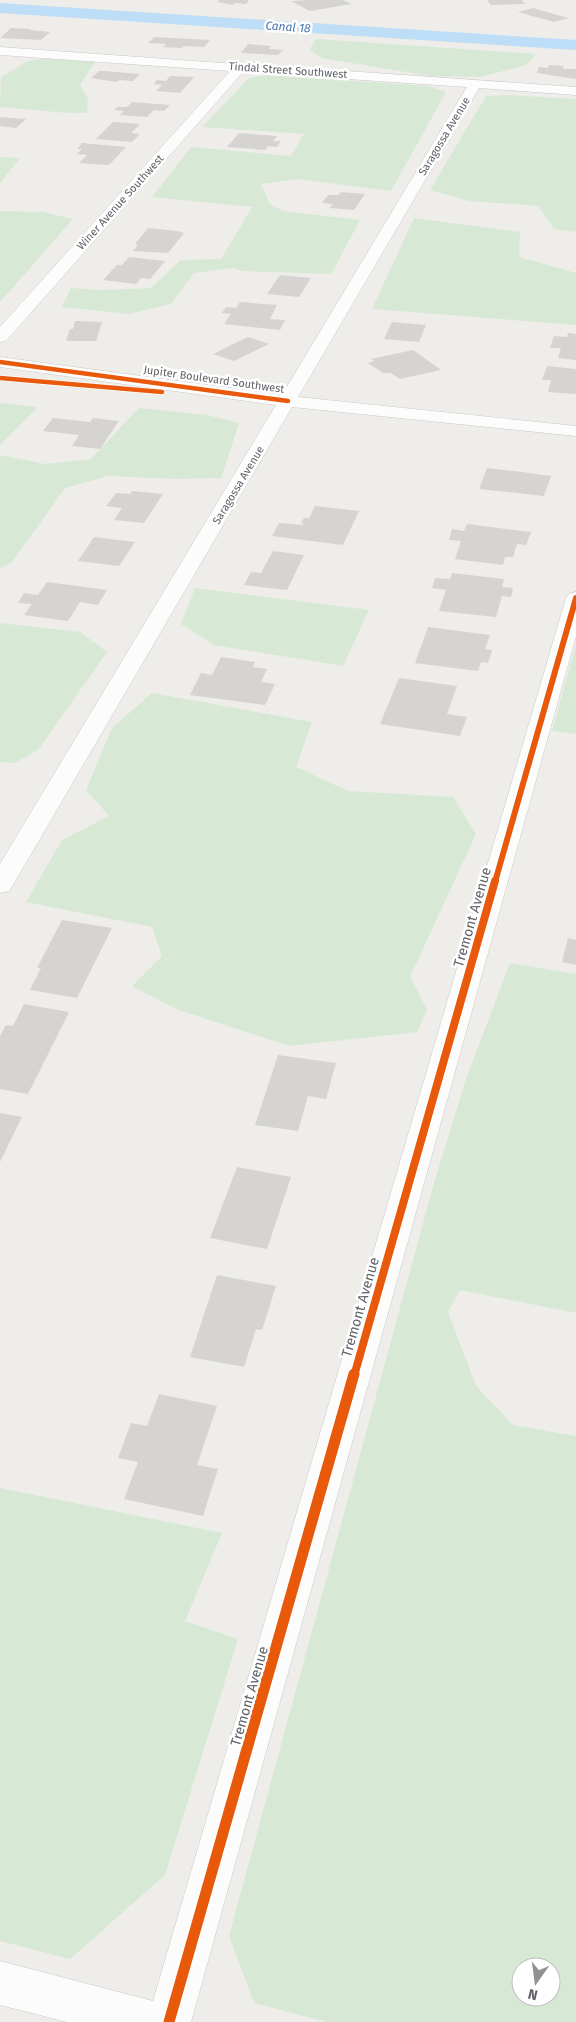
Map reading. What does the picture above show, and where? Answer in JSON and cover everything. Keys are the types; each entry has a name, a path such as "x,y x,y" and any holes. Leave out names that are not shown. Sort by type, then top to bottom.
{"street":[{"name":"Tindal Street Southwest","path":"3,56 18,52 241,66 576,91"},
{"name":"Winer Avenue Southwest","path":"0,337 241,66"},
{"name":"Saragossa Avenue","path":"0,886 475,84"},
{"name":"Jupiter Boulevard Southwest","path":"0,362 288,401"},
{"name":"Jupiter Boulevard Southwest","path":"0,378 288,401 576,431"},
{"name":"Tremont Avenue","path":"168,2022 576,598"},
{"path":"0,1983 150,2022"}],"green space":[{"path":"316,39 536,54 526,65 480,77 430,76 322,58 309,50"},
{"path":"48,58 95,62 80,85 88,98 87,113 0,107 1,77 28,61"},
{"path":"267,75 429,86 446,92 391,191 297,179 261,184 270,204 283,211 360,220 331,274 243,271 233,268 194,273 171,304 129,314 62,307 71,288 102,290 151,288 181,260 221,259 252,207 152,197 191,147 291,156 304,134 202,127 249,78"},
{"path":"507,95 576,99 576,232 554,229 538,206 468,201 430,190 486,96"},
{"path":"0,157 20,158 0,183"},
{"path":"0,211 43,212 73,219 0,302"},
{"path":"414,218 520,232 519,257 576,273 576,325 372,309"},
{"path":"0,403 38,407 0,445"},
{"path":"139,408 207,415 239,423 221,478 177,479 108,476 65,488 12,562 0,568 0,455 45,464 91,459"},
{"path":"195,588 369,610 343,666 214,645 181,624"},
{"path":"0,623 80,632 107,652 38,750 15,763 0,762"},
{"path":"576,644 576,734 552,731"},
{"path":"152,693 312,722 296,767 348,791 453,797 476,834 410,977 427,1010 417,1032 289,1046 176,1009 132,986 162,956 152,927 26,902 62,840 109,816 86,790 112,728"},
{"path":"510,963 576,974 576,1313 460,1290 448,1312 476,1386 513,1425 576,1436 576,2022 327,2022 254,2003 229,1936 434,1183 466,1079"},
{"path":"0,1488 222,1533 185,1621 238,1639 165,1875 70,1959 0,1941"}],"building":[{"path":"219,0 249,0 246,4 235,3 233,5 217,2"},
{"path":"343,0 352,4 310,11 291,1"},
{"path":"487,0 522,0 525,4 491,5"},
{"path":"533,8 569,18 554,22 518,12"},
{"path":"11,28 50,32 41,40 0,38"},
{"path":"154,37 210,40 204,47 184,46 181,48 163,47 166,44 148,43"},
{"path":"248,44 271,46 269,49 283,50 278,55 241,53"},
{"path":"549,65 564,66 563,69 576,69 576,79 537,73 539,67 548,68"},
{"path":"99,71 140,74 133,81 119,80 117,82 91,78"},
{"path":"170,76 194,77 180,93 156,91 162,85 154,84 157,80 166,81"},
{"path":"132,102 170,105 164,111 154,110 147,117 120,115 124,111 114,110 118,107 127,107"},
{"path":"0,117 26,119 16,128 0,126"},
{"path":"113,122 140,124 131,133 140,134 132,142 96,139"},
{"path":"239,133 277,136 273,141 281,141 277,147 268,146 265,150 227,147"},
{"path":"82,143 126,147 109,165 79,163 87,155 77,154 82,149 77,149"},
{"path":"341,192 365,194 354,210 330,208 333,204 322,203 328,195 338,195"},
{"path":"148,228 184,233 168,253 133,251 138,245 135,244"},
{"path":"129,257 165,261 150,279 141,278 136,284 103,280 117,265 122,265"},
{"path":"280,275 311,278 299,297 267,294"},
{"path":"240,302 277,305 270,319 285,320 280,330 224,324 231,314 222,313 226,307 236,308"},
{"path":"75,321 102,322 96,341 66,341"},
{"path":"392,322 426,325 419,342 384,339"},
{"path":"568,333 576,334 576,360 558,358 561,348 550,348 554,336 567,337"},
{"path":"248,337 269,344 234,361 213,354"},
{"path":"413,350 441,370 400,379 391,373 383,373 368,363 374,361 371,359"},
{"path":"547,366 576,369 576,394 548,392 551,380 542,380"},
{"path":"53,418 90,422 93,418 119,421 100,449 72,446 79,435 43,431"},
{"path":"487,468 551,476 544,496 479,489"},
{"path":"132,491 163,494 144,523 114,520 122,508 106,506 116,493 130,494"},
{"path":"315,506 359,511 343,545 272,536 279,523 303,525 301,523 304,518 309,518"},
{"path":"467,524 531,532 526,545 517,544 513,557 505,557 503,565 455,559 461,541 449,540 452,529 464,531"},
{"path":"94,537 135,542 119,566 78,561"},
{"path":"273,551 304,555 287,590 244,585 251,572 261,573"},
{"path":"452,573 504,579 502,587 513,588 511,597 502,596 496,617 439,611 446,590 432,588 435,578 450,579"},
{"path":"47,582 107,590 98,605 80,602 68,621 24,615 32,604 18,603 24,593 38,595"},
{"path":"428,627 490,635 485,649 492,650 488,663 481,662 478,671 415,663"},
{"path":"221,657 255,662 253,667 267,669 261,682 275,684 265,705 190,695 201,673 212,675"},
{"path":"399,678 457,686 447,714 467,717 460,736 380,724"},
{"path":"62,920 112,928 77,998 30,990 41,968 37,968"},
{"path":"568,938 576,940 576,965 562,962"},
{"path":"24,1004 69,1012 28,1094 0,1089 0,1036 6,1025 13,1026"},
{"path":"278,1055 336,1063 326,1099 308,1096 298,1131 255,1125"},
{"path":"0,1113 22,1117 0,1162"},
{"path":"237,1167 291,1177 267,1249 210,1238"},
{"path":"217,1275 276,1286 262,1330 256,1329 244,1367 190,1357"},
{"path":"159,1394 217,1406 197,1465 218,1469 203,1516 124,1499 138,1462 118,1458 131,1423 147,1426"}],"waterway":[{"name":"Canal 18","path":"0,8 576,45"}],"cycle path":[{"path":"0,362 288,401"},
{"path":"0,378 162,392"},
{"path":"169,2022 576,598"}]}
